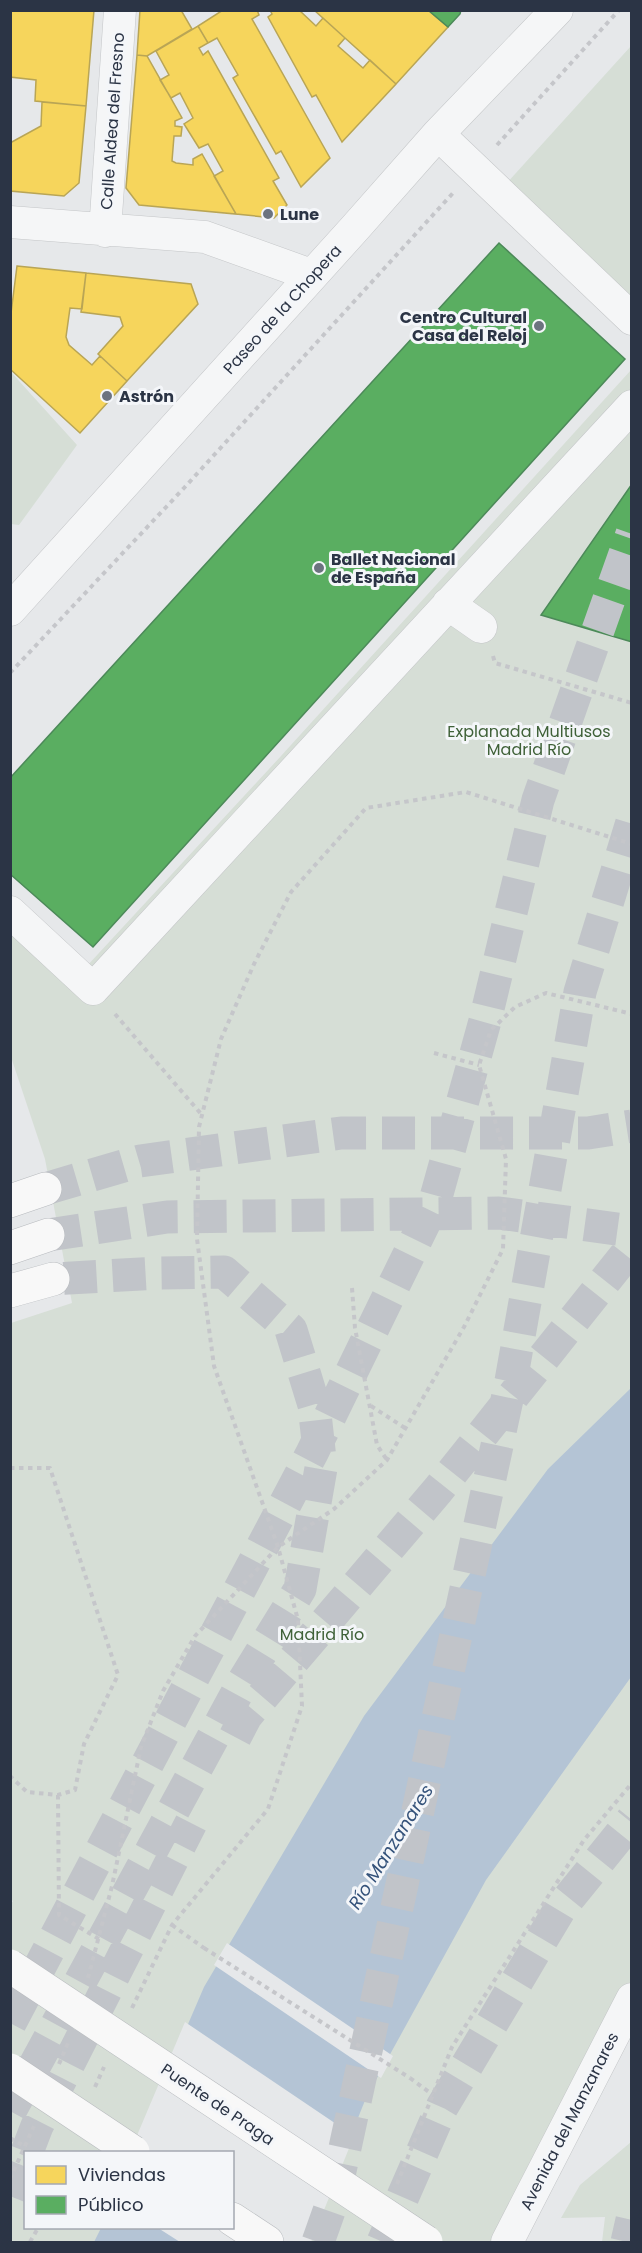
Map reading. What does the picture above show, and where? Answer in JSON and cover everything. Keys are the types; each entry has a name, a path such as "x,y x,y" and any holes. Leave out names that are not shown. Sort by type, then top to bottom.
{"highway":[{"path":"10,1201 45,1189"},
{"path":"10,1248 48,1235"},
{"path":"10,1291 53,1279"},
{"name":"Puente de Praga","path":"10,1966 426,2242"},
{"path":"10,2070 132,2151"},
{"path":"234,2221 267,2242"}],"street":[{"name":"Calle Aldea del Fresno","path":"105,231 120,10"},
{"name":"Paseo de la Chopera","path":"10,610 438,134 557,10"},
{"path":"438,134 632,319"},
{"path":"10,222 205,237 311,275"},
{"path":"10,912 93,989 632,406"},
{"path":"448,604 481,627"},
{"name":"Avenida del Manzanares","path":"507,2242 632,1999"}],"path":[{"path":"10,672 184,488 619,10"},
{"path":"481,627 495,663 632,703"},
{"path":"131,2011 172,1925 268,1809 302,1707 298,1620 278,1547 214,1366 197,1239 199,1127 221,1040 254,963 291,892 366,808 465,792 632,843"},
{"path":"87,1981 99,1939 141,1747 163,1691 195,1636 278,1547 334,1509 387,1460 464,1327 503,1249 506,1159 478,1065 491,1030 515,1007 546,993 632,1014"},
{"path":"108,1006 202,1115"},
{"path":"434,1053 478,1065"},
{"path":"352,1288 355,1328 377,1445 387,1460"},
{"path":"370,1405 405,1428"},
{"path":"10,1468 50,1468 118,1675 84,1744 75,1790 58,1795 27,1792 10,1776"},
{"path":"394,2190 452,2047 577,1850 632,1783"},
{"path":"58,1795 59,1915 99,1939"},
{"path":"172,1925 204,1948 410,2078 433,2096"},
{"path":"55,2074 72,2033"},
{"path":"93,2094 105,2064"},
{"path":"10,2179 38,2116"},
{"path":"10,2138 26,2147"}],"green space":[{"path":"631,46 631,321 495,196"},
{"name":"Madrid Río","path":"631,370 632,1977 624,1997 494,2242 11,2242 10,1905 13,1901 10,1899 11,1323 72,1303 45,1159 11,1057 11,931 74,980 281,756"},
{"path":"10,371 77,445 19,525 11,524"},
{"path":"631,2142 631,2242 602,2242 605,2217 561,2218 580,2185"}],"water":[{"name":"Río Manzanares","path":"631,1388 631,1677 486,1880 366,2098 308,2242 94,2242 100,2229 234,2229 234,2151 133,2151 204,1987 364,1716 548,1469"}],"pier":[{"path":"227,1943 393,2056 381,2078 214,1965"},
{"path":"185,2022 354,2136 311,2242 180,2242 160,2229 234,2229 234,2151 130,2151"}],"building: Viviendas":[{"path":"10,10 94,10 86,106 35,101 36,80 10,77"},
{"path":"140,10 181,10 192,29 147,56 137,55"},
{"path":"223,10 257,10 259,15 252,19 330,158 301,187 281,151 276,154 233,78 238,75 217,38 208,43 198,26"},
{"path":"270,10 299,10 316,26 323,18 345,38 338,46 363,68 370,60 396,84 342,142 316,95 312,97 268,17 272,14"},
{"path":"314,10 428,10 448,27 396,84"},
{"path":"198,26 208,43 199,48 203,55 208,51 279,178 273,181 287,205 274,218 236,214 214,176 223,171 208,144 199,148 184,124 193,118 180,93 171,98 160,80 169,75 156,51"},
{"path":"137,55 147,56 182,118 175,121 175,126 182,127 181,136 174,136 172,161 193,165 193,159 202,154 236,214 139,205 126,188"},
{"path":"42,102 86,106 79,183 64,196 10,191 10,143 41,126"},
{"path":"17,266 86,273 82,309 70,308 66,337 69,345 92,365 100,356 127,381 80,433 10,369 10,321"},
{"path":"86,273 191,284 198,304 127,381 98,354 123,326 120,317 81,312"}],"building: Público":[{"path":"428,10 461,10 448,27"},
{"name":"Ballet Nacional de España","path":"499,243 625,359 93,947 10,874 10,778"},
{"path":"632,484 632,642 541,615"}],"tunnel":[{"path":"10,2023 312,1453 435,1201 485,1021 538,800 632,534"},
{"path":"318,2242 335,2194 511,1381 580,992 632,822"},
{"path":"45,1189 140,1161 341,1133 588,1133 632,1126"},
{"path":"48,1235 167,1217 499,1213 632,1231"},
{"path":"235,1737 246,1716 438,1490 632,1247"},
{"path":"10,2111 243,1682 300,1589 321,1468 314,1405 291,1330 224,1272 53,1279"},
{"path":"383,2242 442,2107 560,1909 632,1820"},
{"path":"27,2151 37,2126 191,1823"},
{"path":"10,2196 24,2162"},
{"path":"627,2242 632,2220"}],"place":[{"name":"Lune","path":"268,214"},
{"name":"Centro Cultural Casa del Reloj","path":"539,326"},
{"name":"Astrón","path":"107,396"},
{"name":"Ballet Nacional de España","path":"319,568"}],"park label":[{"name":"Explanada Multiusos Madrid Río","path":"529,740"}]}
